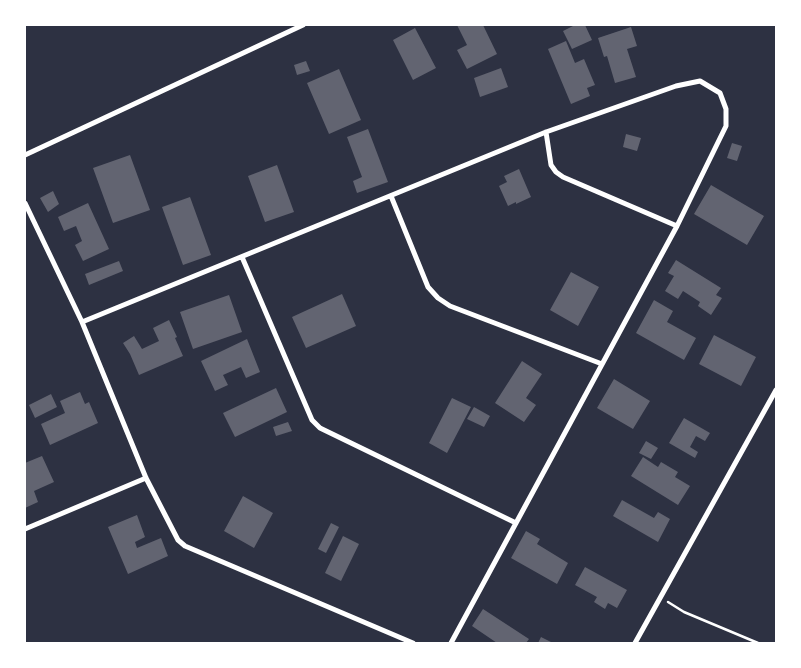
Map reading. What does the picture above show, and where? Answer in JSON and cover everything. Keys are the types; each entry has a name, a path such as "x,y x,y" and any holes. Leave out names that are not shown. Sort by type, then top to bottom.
{"street":[{"path":"25,155 303,25"},
{"path":"82,322 546,132 676,86 700,81 720,93 726,109 726,126 677,226 451,643"},
{"path":"546,132 551,165 556,172 563,177 677,226"},
{"path":"391,196 428,287 438,298 450,306 602,364"},
{"path":"25,203 82,322 146,478 178,540 185,546 413,643"},
{"path":"242,257 312,420 320,428 516,523"},
{"path":"635,643 776,390"},
{"path":"25,529 146,478"}],"path":[{"path":"660,597 684,612 758,643"}],"building":[{"path":"457,25 483,25 497,54 467,69 457,50 467,45"},
{"path":"575,25 585,25 592,40 572,49 563,31"},
{"path":"631,27 637,46 627,49 636,77 615,83 607,56 604,57 598,38"},
{"path":"415,28 436,68 413,80 393,40"},
{"path":"566,41 575,63 584,59 595,85 587,88 590,96 571,104 548,49"},
{"path":"306,61 310,71 297,75 294,65"},
{"path":"501,68 508,87 480,97 474,78"},
{"path":"339,69 361,120 329,134 307,83"},
{"path":"368,129 388,182 357,193 353,181 362,177 347,137"},
{"path":"626,134 641,138 637,151 623,147"},
{"path":"732,143 742,146 737,161 727,158"},
{"path":"130,155 150,210 113,223 93,168"},
{"path":"277,165 294,212 265,222 248,176"},
{"path":"519,169 531,197 508,206 499,186 507,182 504,176"},
{"path":"711,185 764,216 747,245 694,214"},
{"path":"53,191 59,204 48,212 40,198"},
{"path":"190,197 211,255 183,265 162,207"},
{"path":"88,203 109,249 83,261 75,245 82,241 76,226 64,231 58,217"},
{"path":"676,260 721,288 716,295 722,298 711,315 698,306 700,302 683,291 678,299 665,291 674,276 668,273"},
{"path":"119,261 123,271 89,285 85,274"},
{"path":"571,272 599,287 578,326 550,310"},
{"path":"342,294 356,326 306,348 292,317"},
{"path":"229,295 242,332 193,349 180,312"},
{"path":"654,300 673,311 667,322 696,338 684,360 636,333"},
{"path":"169,320 183,356 139,375 123,343 134,336 142,349 159,341 153,328"},
{"path":"714,335 756,357 741,386 699,364"},
{"path":"247,339 260,372 246,378 241,367 223,375 228,385 215,391 201,361"},
{"path":"522,361 542,374 526,398 536,405 524,422 495,403"},
{"path":"614,379 650,401 633,429 597,408"},
{"path":"276,388 287,412 235,437 223,413"},
{"path":"80,392 85,404 89,402 98,423 50,445 41,424 65,413 60,401"},
{"path":"51,394 57,407 35,418 29,405"},
{"path":"452,398 471,407 447,453 429,443"},
{"path":"474,407 490,416 484,427 467,419"},
{"path":"684,418 710,433 705,441 696,436 690,447 698,452 695,458 669,443"},
{"path":"288,422 292,431 276,436 273,427"},
{"path":"646,441 658,448 651,459 639,453"},
{"path":"42,456 54,482 34,491 38,502 25,508 25,463"},
{"path":"643,457 658,467 661,462 678,472 675,477 690,486 678,505 631,476"},
{"path":"243,496 273,513 254,548 224,531"},
{"path":"622,500 654,518 658,512 670,519 658,542 613,516"},
{"path":"137,515 145,537 135,542 137,548 161,538 168,556 128,574 108,527"},
{"path":"331,523 339,527 326,553 318,549"},
{"path":"526,531 540,539 537,544 568,563 557,584 511,558"},
{"path":"343,536 359,544 341,581 325,573"},
{"path":"585,567 627,590 617,608 608,603 605,609 594,602 597,597 575,585"},
{"path":"483,609 529,639 526,643 497,643 472,626"},
{"path":"541,637 553,643 538,643"}]}
